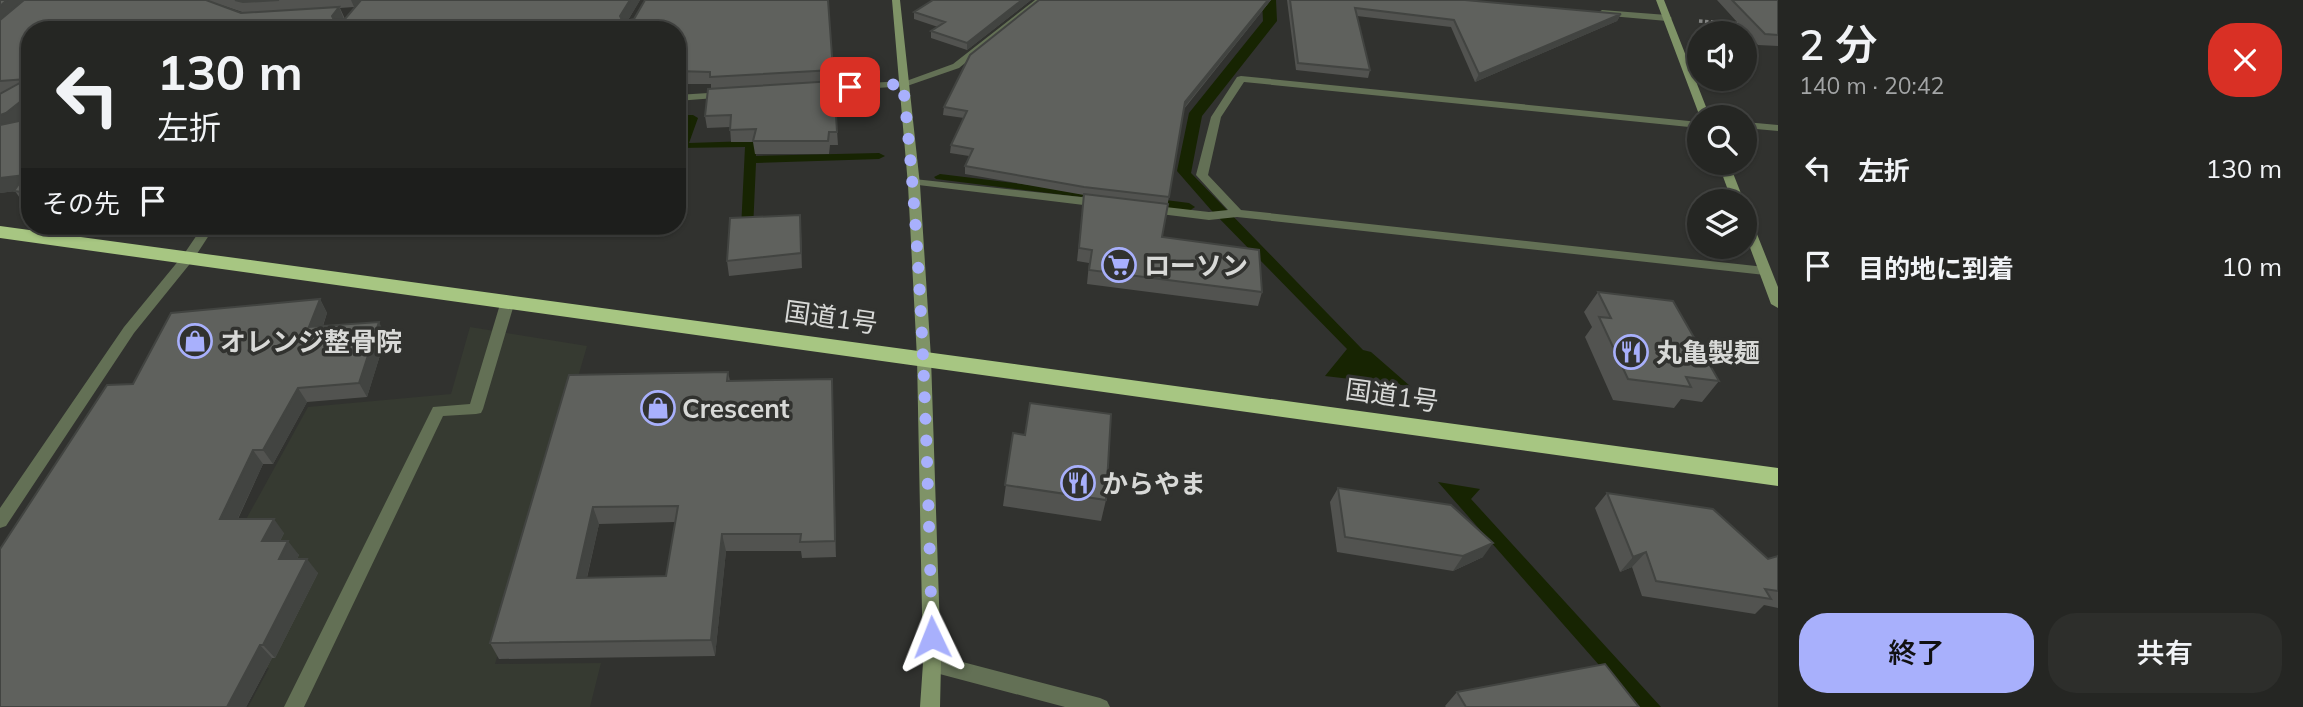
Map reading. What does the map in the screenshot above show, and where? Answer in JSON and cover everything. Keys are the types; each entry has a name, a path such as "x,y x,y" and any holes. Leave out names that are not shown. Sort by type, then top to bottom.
{"highway":[{"name":"国道1号","path":"0,232 21,235"},
{"name":"国道1号","path":"23,235 1778,477"}],"main road":[{"path":"896,0 914,182 924,358 932,663 930,707"},
{"path":"1660,0 1700,105"},
{"path":"1757,250 1778,304"}],"street":[{"path":"810,89 903,84 956,66 1040,0"},
{"path":"1584,12 1667,18"},
{"path":"1237,213 1202,175 1216,117 1241,79 1687,124"},
{"path":"686,97 730,94"},
{"path":"1757,126 1778,128"},
{"path":"914,182 1115,205"},
{"path":"1128,206 1209,216 1237,213 1765,271"},
{"path":"0,521 129,330 189,257 203,235"},
{"path":"294,707 438,411 476,409 508,301"},
{"path":"932,663 1100,707"}],"path":[{"path":"1667,18 1703,21"}],"shaded area":[{"path":"1262,0 1276,0 1277,21 1202,116 1191,173 1363,350 1371,352 1410,386 1325,376 1347,349 1211,210 1177,171 1189,113 1263,21"},
{"path":"470,327 587,346 495,664 601,663 590,707 248,707 269,668 164,668 308,407 451,394"},
{"path":"1438,482 1480,489 1471,499 1661,707 1636,707"}],"building":[{"path":"24,0 206,0 241,13 339,7 332,16 334,20 345,19 361,0 630,0 620,16 622,20 21,21 21,79 0,81 0,20"},
{"path":"235,0 279,0 243,2"},
{"path":"645,0 828,0 833,70 710,77 710,72 686,71 686,21 629,21 634,19"},
{"path":"933,0 1022,0 967,43 931,31 945,22 914,12"},
{"path":"1039,0 1268,0 1185,102 1169,197 1084,187 965,166 973,149 951,145 967,111 944,107 970,55"},
{"path":"1290,0 1465,0 1621,14 1479,74 1454,20 1355,8 1370,70 1298,63"},
{"path":"1732,0 1778,0 1778,35 1765,34 1757,26 1757,21 1752,21"},
{"path":"834,81 837,132 829,132 828,141 753,141 756,129 730,130 731,115 705,116 708,89"},
{"path":"21,82 21,101 0,115 0,94"},
{"path":"21,121 21,175 0,178 0,125"},
{"path":"21,181 21,192 14,191"},
{"path":"1084,194 1168,204 1162,237 1259,250 1262,292 1089,270 1092,250 1079,248"},
{"path":"800,215 801,253 727,261 730,218"},
{"path":"1598,292 1673,301 1719,381 1686,377 1691,387 1628,379 1599,317 1611,318"},
{"path":"320,299 309,327 379,322 359,383 298,388 263,450 253,450 220,519 274,519 262,541 288,541 279,559 307,559 263,645 260,645 227,707 0,707 0,549 107,385 133,384 171,313"},
{"path":"728,372 727,381 832,379 835,541 800,542 801,534 722,534 711,640 490,643 569,375","holes":["678,506 666,576 577,578 593,507"]},
{"path":"1030,403 1111,414 1106,500 1005,485 1013,433 1025,435"},
{"path":"1338,488 1451,505 1493,543 1463,556 1345,537"},
{"path":"1607,493 1713,509 1768,559 1778,556 1778,591 1765,589 1771,599 1656,581 1646,552 1633,557"},
{"path":"1605,664 1639,707 1466,707 1457,692"}],"waterway":[{"path":"686,118 693,118 686,136"},
{"path":"686,146 751,144 750,160"},
{"path":"750,160 879,156"},
{"path":"747,229 750,160"},
{"path":"940,177 1081,194"},
{"path":"1150,202 1189,207"}],"place":[{"name":"ローソン","path":"1119,265"},
{"name":"オレンジ整骨院","path":"195,341"},
{"name":"丸亀製麺","path":"1631,352"},
{"name":"Crescent","path":"658,408"},
{"name":"からやま","path":"1078,483"}],"route":[{"path":"850,87 903,84 914,182 924,358 932,637"}]}
